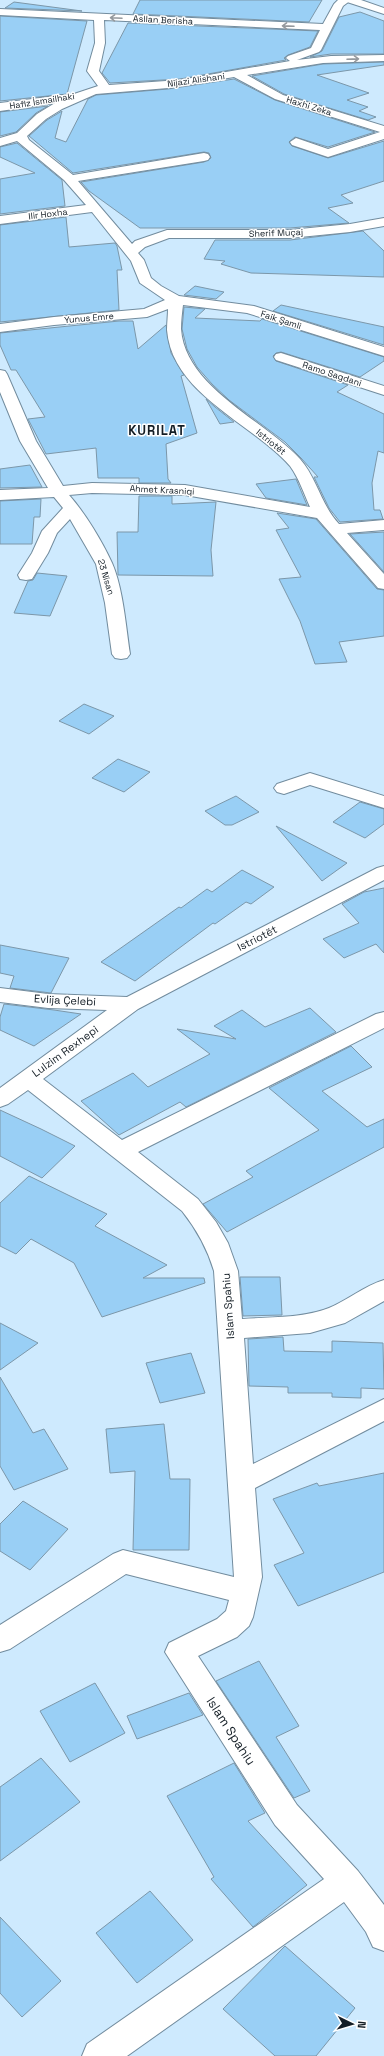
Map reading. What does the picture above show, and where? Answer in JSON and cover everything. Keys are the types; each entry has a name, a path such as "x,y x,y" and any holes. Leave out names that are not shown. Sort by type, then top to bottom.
{"street":[{"path":"258,69 315,50 339,4 346,0"},
{"path":"351,0 384,11"},
{"path":"0,11 10,1"},
{"name":"Asllan Berisha","path":"0,11 327,27"},
{"path":"100,17 100,43 93,71 106,89"},
{"path":"315,50 316,55 325,60"},
{"name":"Nijazi Alishani","path":"0,142 25,132 49,112 83,94 106,89 178,83 237,74 258,69 325,60 384,58"},
{"name":"Haxhi Zeka","path":"237,74 279,97 384,130"},
{"name":"Hafiz İsmai̇lhaki","path":"0,107 83,94"},
{"name":"Hafiz İsmai̇lhaki","path":"0,111 16,117 25,132"},
{"path":"25,132 24,142 70,179 100,213 137,260 145,280 156,289 176,300"},
{"path":"296,142 328,153 384,135"},
{"path":"70,179 204,157"},
{"name":"Ilir Hoxha","path":"0,220 100,213"},
{"name":"Sherif Muçaj","path":"100,213 134,231 167,234 290,234 350,228 384,222"},
{"name":"Sherif Muçaj","path":"131,252 140,244 167,234"},
{"name":"Yunus Emre","path":"0,326 147,313 176,300"},
{"name":"Faik Şamli","path":"176,300 249,309 384,352"},
{"name":"Istriotët","path":"176,300 173,316 174,338 182,360 222,405 282,450 296,464 322,514 384,584"},
{"name":"Ramo Sagdani","path":"281,357 384,391"},
{"name":"23 Nisan","path":"0,374 28,441 58,492 72,508 104,564 114,603 121,654"},
{"name":"Ahmet Krasniqi","path":"0,495 58,492 92,488 185,490 322,514"},
{"path":"26,575 40,553 50,531 72,508"},
{"path":"334,528 384,525"},
{"path":"284,788 310,779 384,802"},
{"name":"Istriotët","path":"130,1004 384,872"},
{"name":"Evlija Çelebi","path":"0,995 48,1000 130,1004"},
{"name":"Lulzim Rexhepi","path":"0,1098 130,1004"},
{"path":"120,1151 384,1019"},
{"name":"Islam Spahiu","path":"27,1078 190,1205 210,1228 222,1254 226,1271 248,1577 239,1616 227,1628 179,1652 286,1815 347,1881 377,1921 384,1936"},
{"path":"230,1330 317,1321 336,1316 384,1289"},
{"path":"242,1482 384,1409"},
{"path":"0,1640 123,1562 245,1592"},
{"path":"99,2056 347,1881"}],"building":[{"path":"140,0 322,0 309,22 133,14"},
{"path":"14,2 82,11 5,8"},
{"path":"360,12 384,21 384,54 331,54 310,57 322,51 339,17"},
{"path":"0,16 87,21 67,94 0,101"},
{"path":"128,23 318,31 310,47 288,55 284,58 286,60 180,79 110,83 102,73"},
{"path":"384,62 384,65 317,75 369,93 347,100 368,107 359,111 376,117 368,120 284,94 252,76 323,64"},
{"path":"234,79 275,100 375,132 328,147 295,137 289,142 292,146 328,158 384,141 384,181 341,195 353,203 328,208 349,223 290,228 140,228 89,191 81,182 204,162 211,158 209,153 204,152 73,173 29,136 47,120 62,111 55,138 66,142 88,99 96,95 168,89"},
{"path":"48,106 36,113 16,132 0,136 0,112"},
{"path":"17,143 62,180 65,206 0,214 0,179 35,173 0,157 0,147"},
{"path":"66,217 69,247 115,243 117,246 122,270 117,270 119,310 0,322 0,225"},
{"path":"363,231 384,251 384,277 251,273 221,264 225,261 204,259 215,240 290,240"},
{"path":"195,286 224,292 216,299 184,295"},
{"path":"281,305 384,327 384,345 273,311"},
{"path":"184,307 205,309 195,318 260,321 262,319 384,357 384,361 360,377 281,352 276,353 273,356 276,361 348,385 337,392 384,414 384,453 378,451 372,483 374,510 380,510 383,519 340,522 329,508 314,477 318,477 301,458 285,442 229,400 197,367 187,349 182,329"},
{"path":"119,321 133,321 138,349 166,325 171,353 184,375 181,376 197,433 166,444 168,479 171,483 139,483 139,478 98,478 96,448 46,454 28,419 45,417 16,370 11,370 0,345 0,333"},
{"path":"206,399 215,407 234,422 220,424"},
{"path":"30,465 42,487 0,488 0,469"},
{"path":"296,479 307,505 266,498 256,484"},
{"path":"139,496 172,496 172,504 216,502 211,550 213,576 118,575 117,532 138,532"},
{"path":"41,499 40,517 34,517 32,544 0,544 0,501"},
{"path":"277,513 316,519 377,589 384,590 384,636 339,642 347,662 315,664 300,621 279,579 301,577 276,530 289,528"},
{"path":"384,532 384,572 350,534"},
{"path":"37,573 67,576 50,616 14,613 28,581 33,580"},
{"path":"84,704 114,716 89,734 59,721"},
{"path":"118,759 150,772 124,792 92,778"},
{"path":"236,796 259,812 232,825 225,825 205,811"},
{"path":"360,802 384,809 384,824 365,838 333,822"},
{"path":"276,826 347,863 322,881"},
{"path":"242,870 274,887 251,904 246,902 215,924 213,923 135,981 101,962 179,907 181,908 207,889 212,892"},
{"path":"384,888 384,953 376,944 344,958 323,939 359,923 342,904 364,892"},
{"path":"0,945 69,958 51,993 10,988 14,976 0,973"},
{"path":"4,1004 81,1014 34,1046 0,1030 0,1017"},
{"path":"310,1008 336,1032 186,1107 180,1102 119,1135 81,1101 133,1073 148,1087 210,1054 177,1029 236,1039 214,1026 242,1010 265,1027"},
{"path":"351,1046 372,1067 322,1091 367,1127 384,1119 384,1147 227,1232 203,1204 253,1177 246,1171 319,1130 269,1088"},
{"path":"0,1110 75,1146 42,1178 0,1156"},
{"path":"29,1176 107,1214 95,1226 167,1265 143,1278 204,1278 205,1283 102,1317 74,1263 31,1239 16,1254 0,1246 0,1203"},
{"path":"240,1277 280,1277 282,1315 243,1316"},
{"path":"0,1323 38,1343 0,1370"},
{"path":"283,1337 284,1351 332,1352 332,1341 383,1343 384,1389 361,1388 361,1398 332,1397 332,1393 288,1393 288,1387 249,1386 248,1339"},
{"path":"191,1353 205,1393 160,1403 146,1363"},
{"path":"0,1377 33,1433 44,1429 68,1469 14,1490 0,1466"},
{"path":"164,1424 170,1479 190,1479 189,1550 133,1550 135,1471 110,1473 106,1429"},
{"path":"384,1473 384,1572 298,1606 274,1565 304,1553 273,1499 317,1483 319,1486"},
{"path":"23,1501 68,1529 30,1570 0,1551 0,1524"},
{"path":"259,1661 299,1726 276,1737 310,1791 294,1798 216,1681"},
{"path":"95,1683 125,1733 70,1762 40,1711"},
{"path":"189,1693 203,1715 137,1739 127,1716"},
{"path":"41,1758 80,1802 0,1861 0,1787"},
{"path":"234,1763 265,1813 248,1821 307,1885 253,1927 211,1879 214,1877 167,1796"},
{"path":"150,1891 193,1940 137,1983 96,1933"},
{"path":"0,1917 61,1981 22,2017 0,1993"},
{"path":"285,1946 355,2008 316,2056 275,2056 223,2009"}],"district":[{"name":"KURILAT","path":"157,430"}]}
